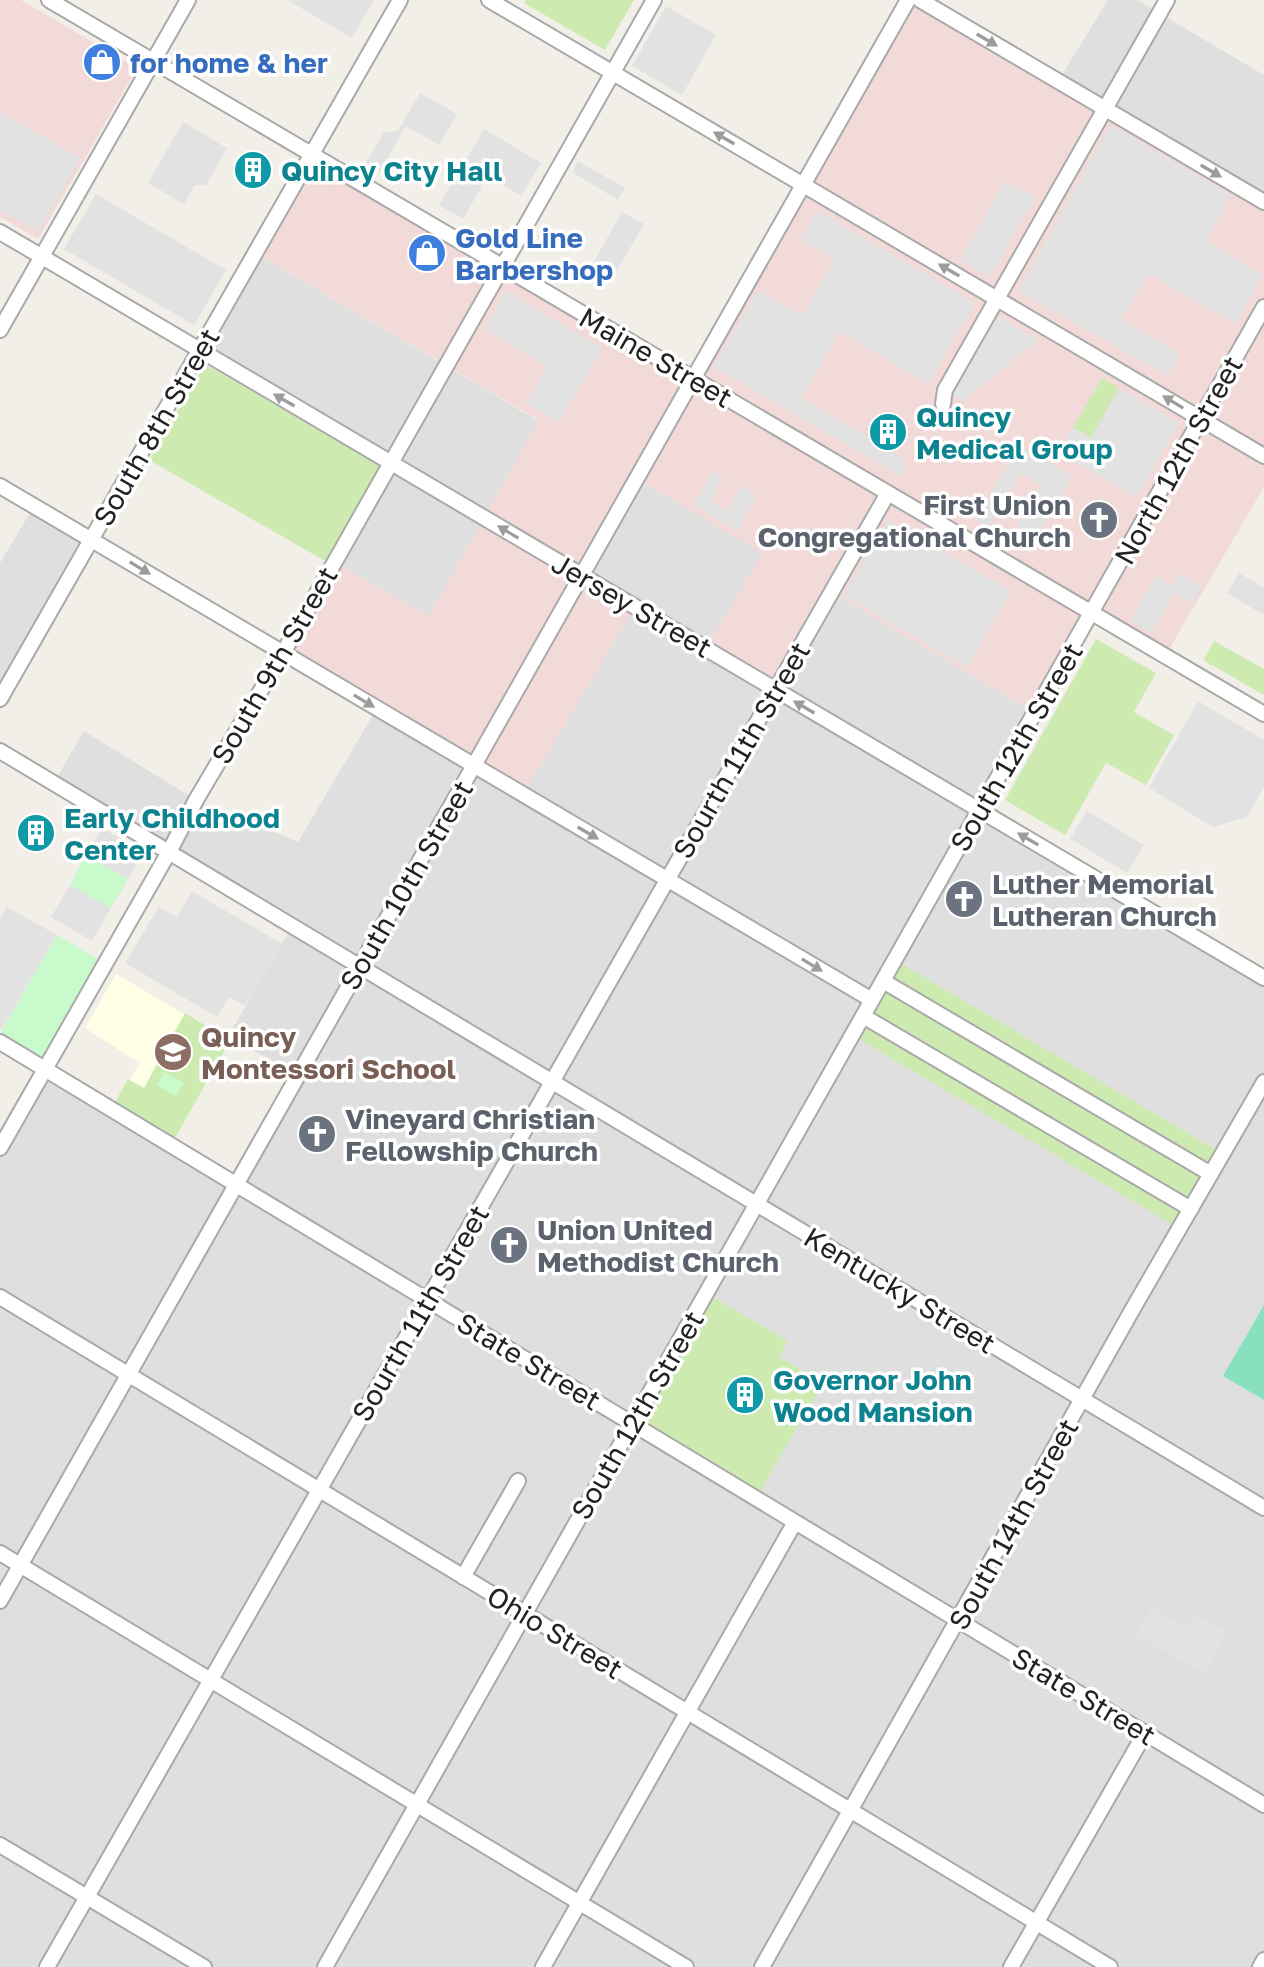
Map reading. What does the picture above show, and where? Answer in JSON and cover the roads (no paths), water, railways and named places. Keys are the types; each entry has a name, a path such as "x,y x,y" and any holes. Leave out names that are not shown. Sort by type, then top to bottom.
{"street":[{"name":"Maine Street","path":"49,0 1264,714"},
{"path":"0,330 188,0"},
{"name":"South 8th Street","path":"0,699 400,0"},
{"path":"489,0 1264,456"},
{"name":"South 9th Street","path":"0,1148 654,0"},
{"name":"South 10th Street","path":"0,1601 908,0"},
{"path":"920,0 1264,202"},
{"path":"943,404 945,390 1167,0"},
{"name":"Jersey Street","path":"0,232 1264,978"},
{"name":"North 12th Street","path":"1092,613 1264,307"},
{"path":"0,486 872,1000"},
{"name":"Sourth 11th Street","path":"47,1967 888,493"},
{"name":"South 12th Street","path":"325,1967 1092,613"},
{"name":"Kentucky Street","path":"0,751 1264,1508"},
{"path":"883,981 1211,1174"},
{"path":"863,1016 1191,1209"},
{"name":"State Street","path":"0,1042 1264,1805"},
{"name":"South 14th Street","path":"762,1967 1264,1082"},
{"name":"Ohio Street","path":"0,1297 1110,1967"},
{"path":"463,1577 518,1481"},
{"path":"543,1967 795,1522"},
{"path":"0,1553 686,1967"},
{"path":"1011,1967 1145,1733"},
{"path":"0,1845 204,1967"},
{"path":"1260,1967 1264,1960"}],"place":[{"name":"for home & her","path":"102,62"},
{"name":"Quincy City Hall","path":"253,170"},
{"name":"Gold Line Barbershop","path":"427,253"},
{"name":"Quincy Medical Group","path":"888,432"},
{"name":"First Union Congregational Church","path":"1099,520"},
{"name":"Early Childhood Center","path":"36,833"},
{"name":"Luther Memorial Lutheran Church","path":"964,899"},
{"name":"Quincy Montessori School","path":"173,1052"},
{"name":"Vineyard Christian Fellowship Church","path":"317,1134"},
{"name":"Union United Methodist Church","path":"509,1245"},
{"name":"Governor John Wood Mansion","path":"745,1395"}]}
